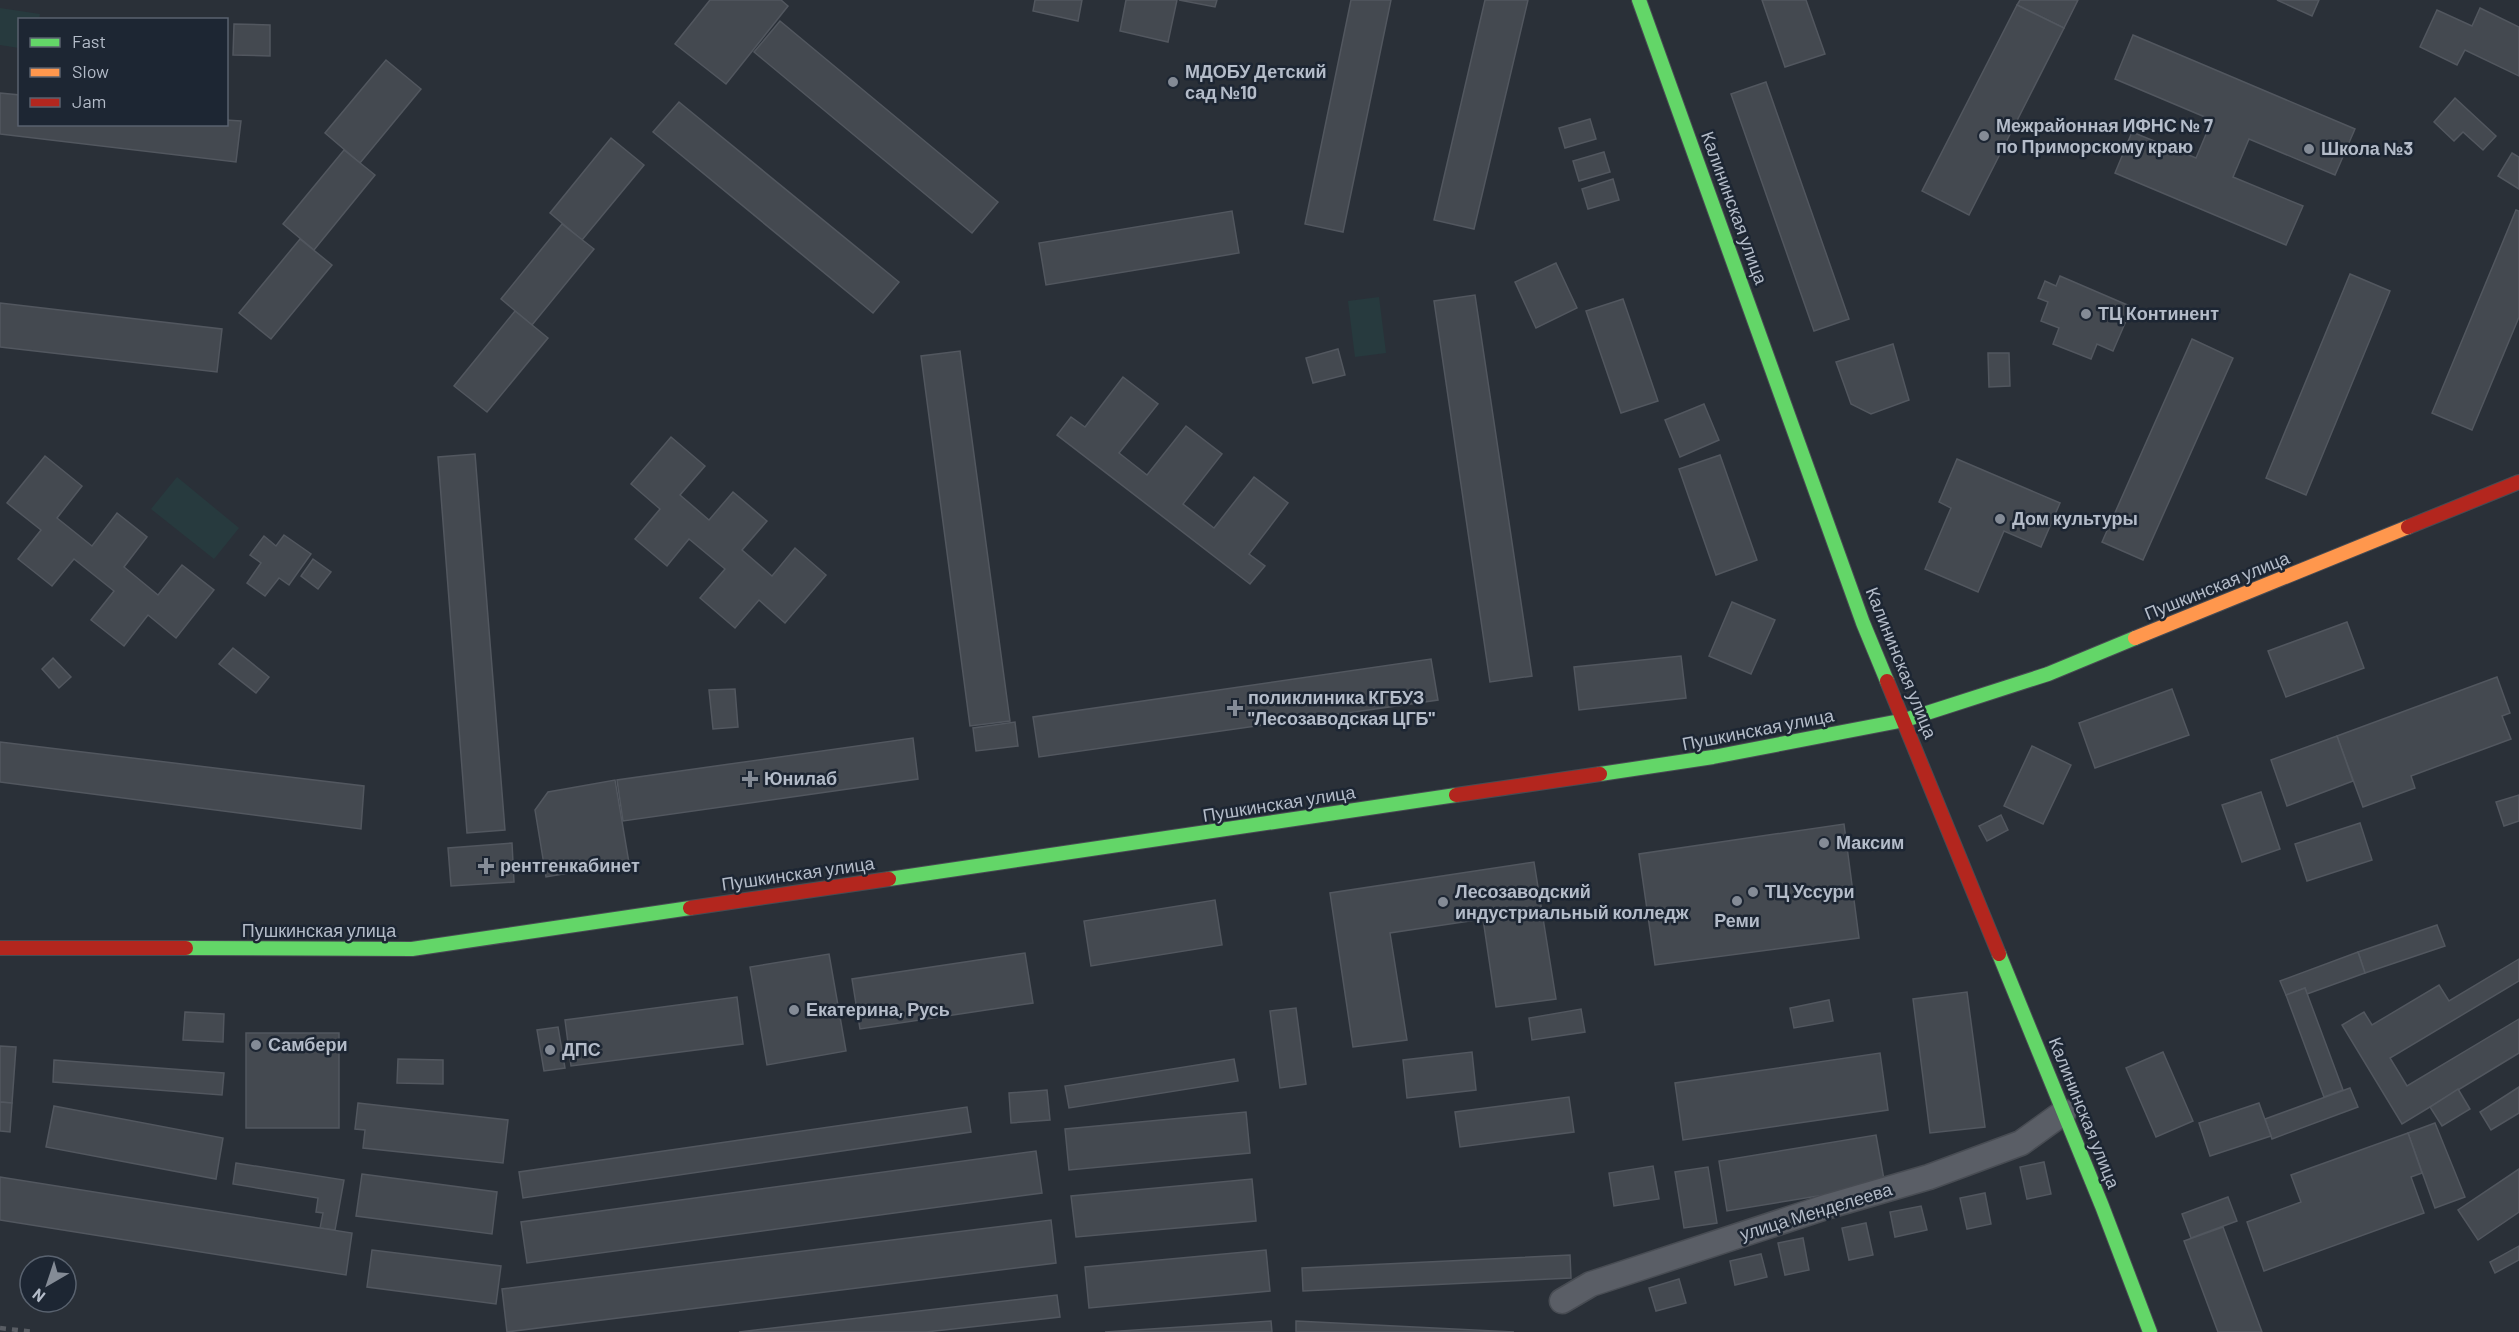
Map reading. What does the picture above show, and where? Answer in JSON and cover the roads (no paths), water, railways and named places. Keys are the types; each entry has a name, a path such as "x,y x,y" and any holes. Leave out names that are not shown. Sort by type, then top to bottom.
{"main road":[{"name":"Калининская улица","path":"1639,0 1863,623 1905,720 2064,1112 2150,1332"},
{"name":"Пушкинская улица","path":"0,948 412,949 1597,776 1905,720 2078,662 2519,482"}],"street":[{"name":"улица Менделеева","path":"1562,1301 1601,1281 1829,1206 1929,1178 2021,1143 2064,1112"}],"railway":[{"path":"0,1328 35,1332"}],"place":[{"name":"МДОБУ Детский сад №10","path":"1173,82"},
{"name":"Межрайонная ИФНС № 7 по Приморскому краю","path":"1984,136"},
{"name":"Школа №3","path":"2309,149"},
{"name":"ТЦ Континент","path":"2086,314"},
{"name":"Дом культуры","path":"2000,519"},
{"name":"поликлиника КГБУЗ \"Лесозаводская ЦГБ\"","path":"1235,708"},
{"name":"Юнилаб","path":"750,779"},
{"name":"Максим","path":"1824,843"},
{"name":"рентгенкабинет","path":"486,866"},
{"name":"ТЦ Уссури","path":"1753,892"},
{"name":"Реми","path":"1737,901"},
{"name":"Лесозаводский индустриальный колледж","path":"1443,902"},
{"name":"Екатерина, Русь","path":"794,1010"},
{"name":"Самбери","path":"256,1045"},
{"name":"ДПС","path":"550,1050"}]}
